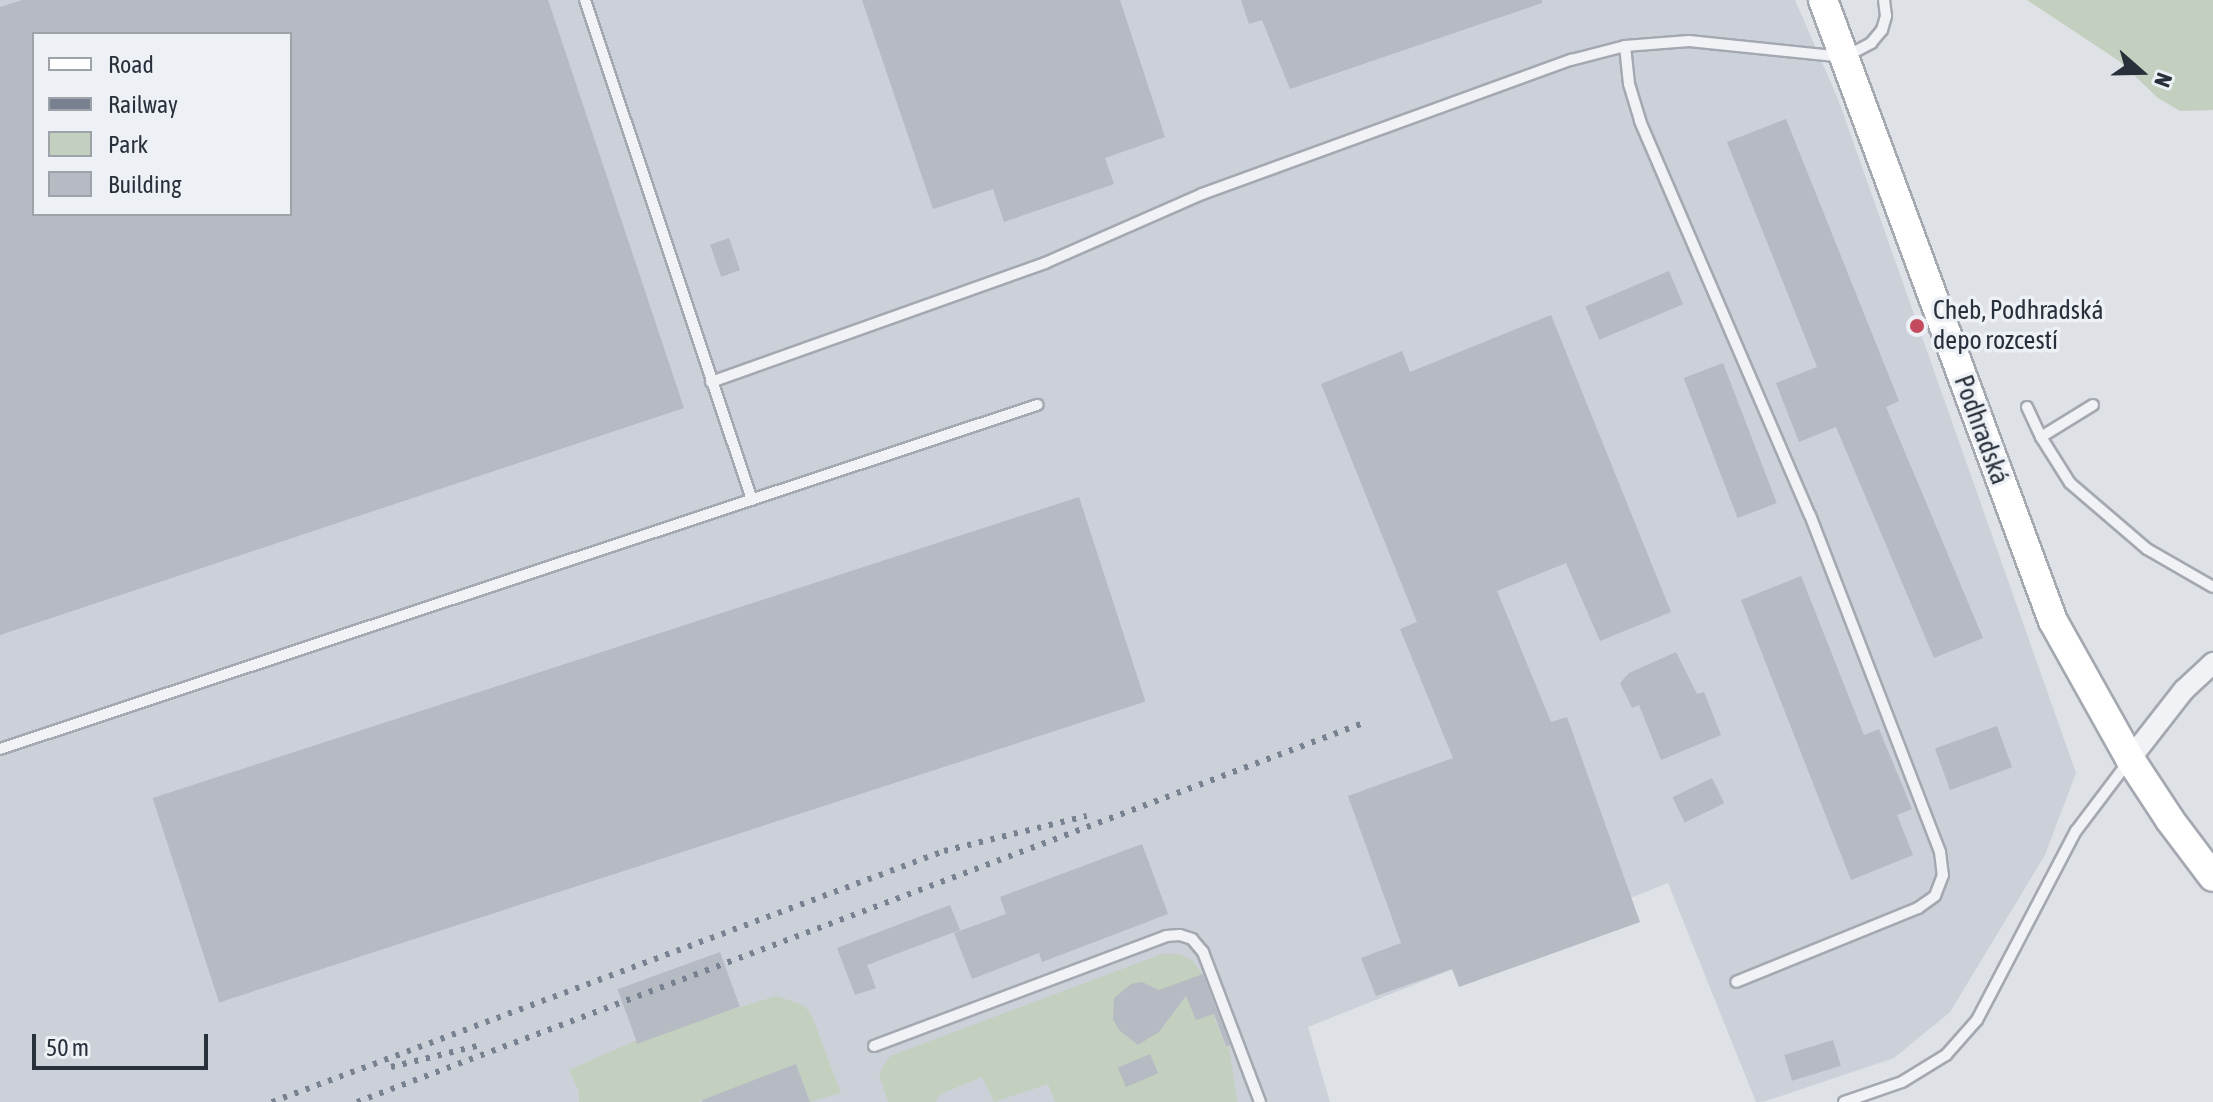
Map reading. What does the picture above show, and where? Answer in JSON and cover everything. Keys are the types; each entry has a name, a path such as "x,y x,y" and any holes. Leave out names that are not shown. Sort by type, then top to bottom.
{"main road":[{"name":"Podhradská","path":"1823,0 2025,555 2053,621 2130,759 2213,877"}],"street":[{"path":"2130,759 2184,690 2213,663"}],"lane":[{"path":"585,0 752,500"},
{"path":"711,382 1045,263 1202,194 1571,60 1625,46 1689,41 1845,57 1871,43 1882,30 1886,16 1884,0"},
{"path":"1625,46 1629,84 1640,121 1810,515 1940,852 1943,875 1935,896 1918,908 1736,982"},
{"path":"0,749 1037,405"},
{"path":"2041,437 2093,405"},
{"path":"2027,407 2041,437 2070,483 2147,549 2213,587"},
{"path":"1844,1102 1902,1082 1946,1055 1977,1020 2076,831 2130,759"},
{"path":"874,1046 1166,936 1180,935 1192,939 1203,952 1260,1102"}],"shaded area":[{"path":"0,0 1795,0 1838,99 2076,773 2045,855 1950,1012 1894,1058 1756,1102 1668,883 1308,1027 1330,1102 0,1102"}],"green space":[{"path":"2027,0 2213,0 2213,110 2180,111 2158,98 2119,61"},
{"path":"1162,954 1179,954 1193,961 1202,974 1199,976 1225,1045 1229,1045 1237,1102 1055,1102 1048,1084 994,1102 982,1077 941,1094 935,1102 888,1102 879,1074 890,1056"},
{"path":"776,996 803,1005 811,1014 841,1093 810,1102 796,1064 698,1102 579,1102 579,1091 569,1070 637,1040"}],"building":[{"path":"22,0 548,0 684,408 0,635 0,7"},
{"path":"862,0 1120,0 1165,137 1105,158 1114,184 1004,222 993,189 933,209"},
{"path":"1241,0 1542,0 1542,3 1290,89 1262,20 1249,24"},
{"path":"1786,119 1899,401 1886,407 1983,638 1934,658 1836,427 1799,442 1776,383 1817,367 1727,142"},
{"path":"729,238 740,270 721,277 710,245"},
{"path":"1669,271 1683,304 1599,340 1585,307"},
{"path":"1551,315 1671,612 1600,641 1566,563 1497,591 1551,722 1567,717 1640,922 1459,987 1452,969 1376,996 1361,958 1401,943 1348,796 1453,758 1400,629 1417,622 1321,384 1402,351 1410,372"},
{"path":"1723,363 1777,503 1738,518 1684,378"},
{"path":"1079,497 1145,701 219,1002 153,798"},
{"path":"1801,576 1864,735 1879,729 1912,809 1897,815 1913,855 1851,880 1741,600"},
{"path":"1676,652 1697,694 1704,692 1721,735 1661,760 1639,705 1632,708 1620,683 1629,673"},
{"path":"1997,726 2012,767 1950,790 1935,749"},
{"path":"1712,778 1724,803 1685,822 1672,797"},
{"path":"1142,844 1168,914 1042,962 1039,953 972,979 954,933 1006,914 1000,897"},
{"path":"950,905 960,930 867,965 876,988 855,995 837,948"},
{"path":"720,952 740,1007 637,1044 618,989"},
{"path":"1203,974 1230,1045 1226,1046 1214,1014 1196,1020 1186,996 1159,1032 1138,1045 1119,1030 1113,1020 1114,998 1131,984 1142,982 1159,990"},
{"path":"1833,1040 1841,1066 1792,1081 1784,1055"},
{"path":"1150,1054 1158,1073 1126,1087 1118,1068"},
{"path":"796,1064 810,1102 702,1102 702,1100"}],"railway":[{"path":"357,1102 1363,723"},
{"path":"272,1102 944,851 1087,816"},
{"path":"391,1067 477,1046"}],"place":[{"name":"Cheb, Podhradská depo rozcestí","path":"1917,326"}]}
